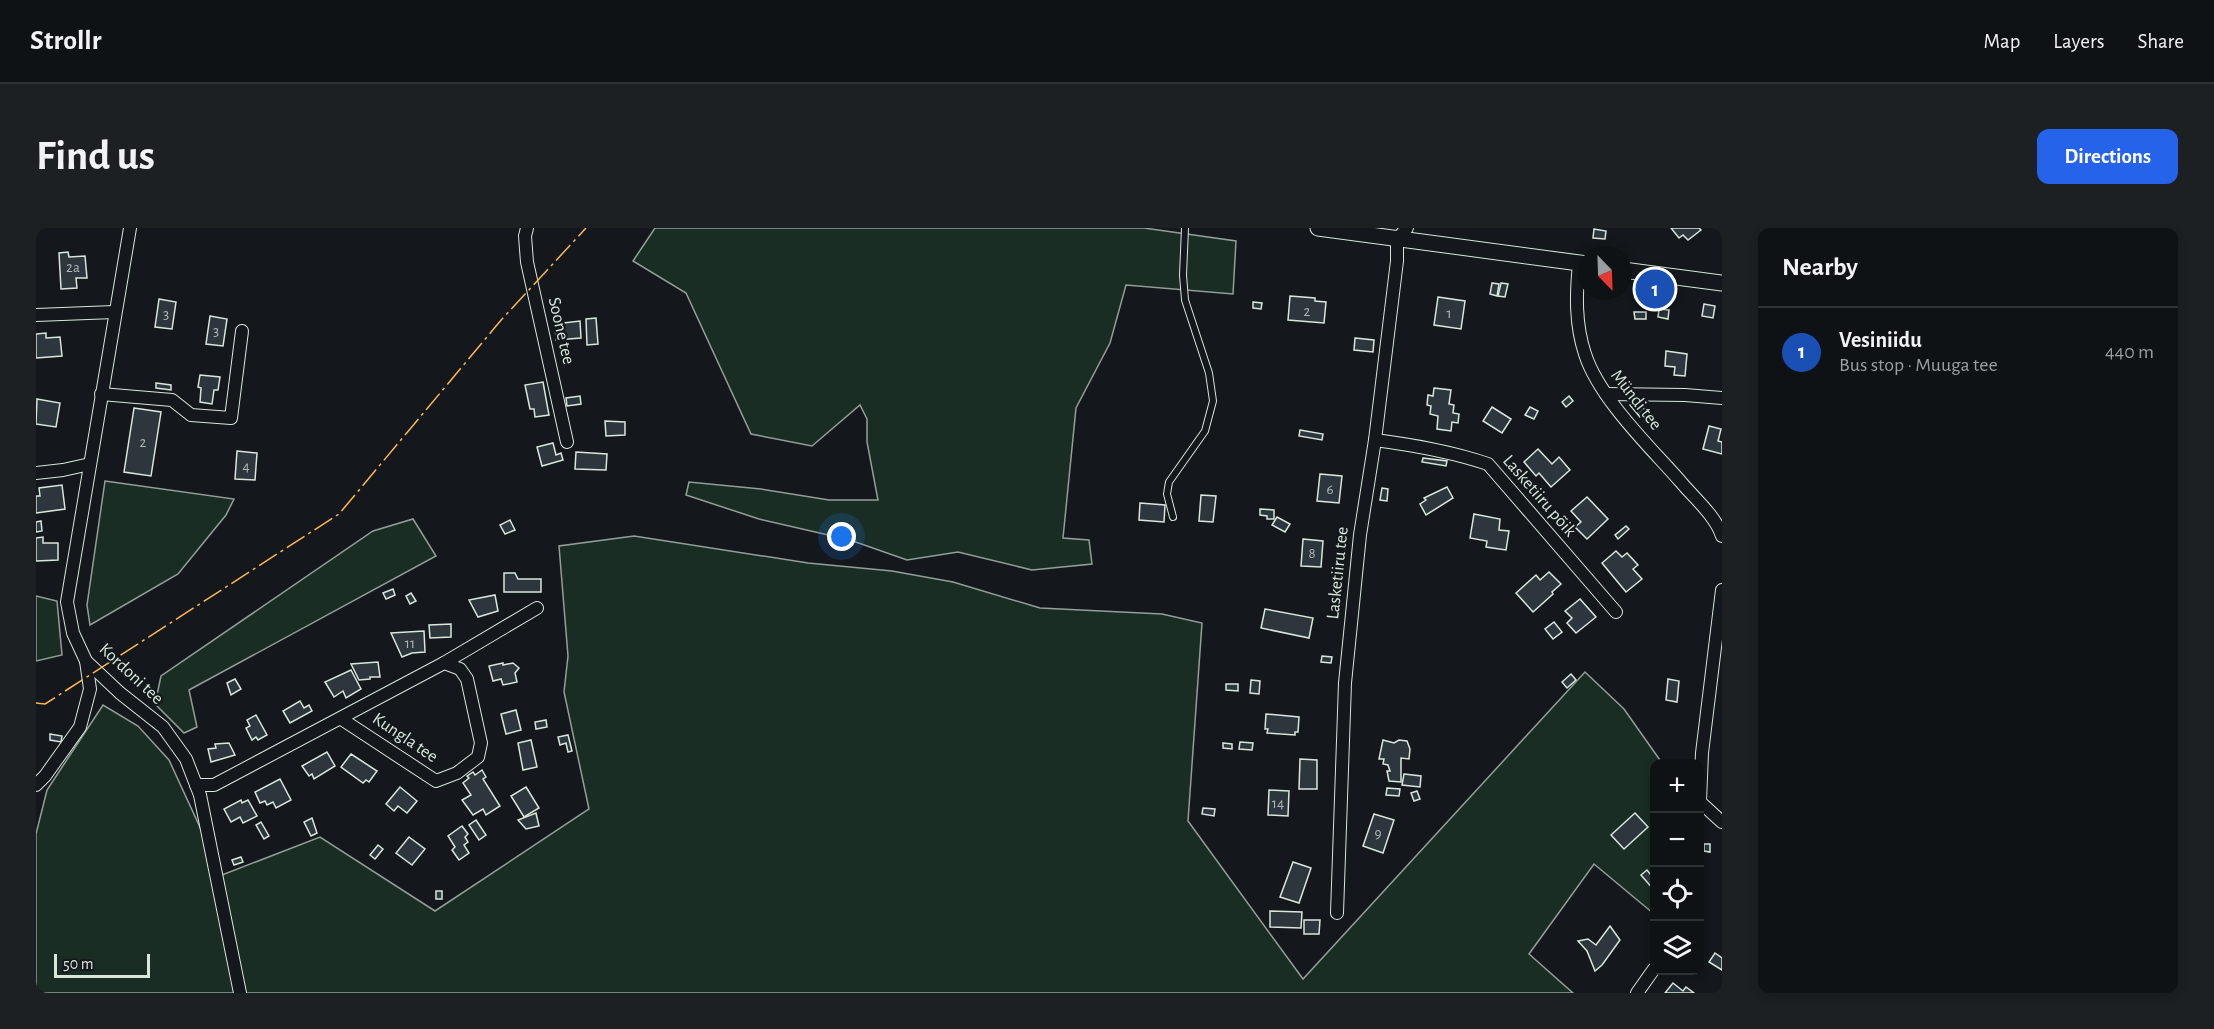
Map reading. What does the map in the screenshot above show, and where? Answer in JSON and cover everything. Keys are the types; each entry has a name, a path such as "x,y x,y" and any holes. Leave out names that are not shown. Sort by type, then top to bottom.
{"street":[{"name":"Kordoni tee","path":"130,228 114,312 68,602 73,633 86,661 120,693 163,727 186,759 200,795 240,993"},
{"name":"Soone tee","path":"527,228 525,236 527,262 567,442"},
{"path":"1318,228 1402,233 1578,263"},
{"name":"Lasketiiru tee","path":"1338,913 1346,683 1360,534 1375,440 1402,233"},
{"path":"1632,271 1722,283"},
{"name":"Mündi tee","path":"1578,288 1576,297 1581,342 1590,367 1606,394 1707,512 1722,536"},
{"path":"36,315 114,312"},
{"path":"101,394 172,400 191,415 231,418 242,331"},
{"path":"1606,394 1722,398"},
{"name":"Lasketiiru põik","path":"1375,440 1437,449 1488,464 1616,612"},
{"path":"36,473 90,464"},
{"path":"1702,759 1722,590"},
{"name":"Kungla tee","path":"196,785 214,785 444,663 537,608"},
{"path":"36,785 80,727 90,690 86,661"},
{"name":"Kungla tee","path":"340,718 436,781 458,773 478,757 481,743 467,679 460,669 444,663"},
{"path":"1704,806 1722,822"},
{"path":"1636,993 1650,974"}],"lane":[{"path":"1173,517 1167,494 1169,482 1205,431 1213,401 1209,373 1185,300 1183,275 1185,228"}],"green space":[{"path":"655,228 1144,228 1236,241 1233,294 1126,285 1110,343 1076,408 1063,538 1089,540 1092,564 1032,570 958,552 907,560 850,540 759,519 686,495 689,482 761,489 829,500 878,500 867,442 867,419 860,405 812,446 751,434 686,293 633,261"},
{"path":"105,481 234,499 226,515 178,574 90,625 87,605"},
{"path":"413,519 436,556 189,690 197,727 184,733 155,704 161,676 373,531"},
{"path":"634,536 808,563 892,571 953,582 1040,608 1162,614 1202,623 1188,821 1303,979 1585,672 1624,709 1659,759 1650,759 1650,911 1594,864 1529,954 1573,993 36,993 36,834 47,790 103,705 138,726 169,760 222,875 320,837 435,911 589,809 564,692 568,656 559,546"},
{"path":"36,596 57,601 62,655 36,661"}],"building":[{"path":"1671,228 1699,228 1701,230 1688,240 1683,235 1679,238"},
{"path":"1594,229 1606,231 1605,239 1593,238"},
{"path":"68,252 69,257 85,256 87,278 76,278 77,288 61,289 59,253"},
{"path":"1492,283 1499,284 1497,296 1490,294"},
{"path":"1501,283 1508,284 1505,297 1498,296"},
{"path":"1290,296 1315,298 1315,301 1326,302 1324,323 1288,320"},
{"path":"1438,297 1465,301 1461,329 1434,325"},
{"path":"159,299 176,302 172,329 155,327"},
{"path":"1253,302 1262,303 1261,309 1253,308"},
{"path":"1704,304 1715,306 1713,318 1702,316"},
{"path":"1659,309 1669,310 1668,319 1658,317"},
{"path":"1634,312 1646,312 1646,319 1635,319"},
{"path":"210,316 227,319 223,346 206,344"},
{"path":"596,318 598,344 587,345 586,319"},
{"path":"580,321 581,338 556,340 555,324"},
{"path":"46,333 46,338 60,337 62,356 36,358 36,334"},
{"path":"1355,338 1374,340 1373,352 1354,350"},
{"path":"1666,351 1687,354 1685,376 1674,375 1675,367 1665,366"},
{"path":"200,375 220,377 218,390 214,390 212,404 200,402 201,388 198,387"},
{"path":"543,382 549,415 535,417 534,409 530,409 525,385"},
{"path":"156,383 171,385 171,390 156,388"},
{"path":"1434,388 1451,390 1449,404 1454,405 1453,413 1459,414 1458,423 1452,422 1451,431 1437,429 1438,416 1430,414 1431,406 1427,405 1428,395 1433,396"},
{"path":"580,396 581,404 567,406 566,398"},
{"path":"1569,396 1573,401 1566,407 1562,402"},
{"path":"37,399 60,403 56,427 36,424"},
{"path":"1636,399 1647,412 1640,417 1630,405"},
{"path":"1492,407 1511,419 1502,433 1483,421"},
{"path":"1530,407 1538,411 1534,419 1525,415"},
{"path":"134,408 161,412 151,476 124,472"},
{"path":"605,421 625,422 625,435 606,436"},
{"path":"1709,426 1721,429 1718,441 1722,442 1722,454 1703,449"},
{"path":"1300,430 1323,434 1322,440 1299,436"},
{"path":"553,443 556,455 561,453 563,460 542,466 537,447"},
{"path":"1538,449 1552,464 1559,457 1570,470 1551,487 1539,473 1536,476 1524,462"},
{"path":"237,451 257,453 255,480 235,479"},
{"path":"576,452 607,454 606,470 575,469"},
{"path":"1423,458 1447,461 1446,466 1422,462"},
{"path":"1320,474 1342,476 1339,503 1317,501"},
{"path":"62,485 65,509 36,513 36,496 40,496 39,488"},
{"path":"1447,487 1453,498 1426,515 1420,504 1426,500 1424,498"},
{"path":"1382,488 1388,489 1387,501 1380,500"},
{"path":"1201,495 1216,496 1213,522 1199,521"},
{"path":"1587,497 1608,519 1587,539 1575,527 1581,522 1571,511"},
{"path":"1140,503 1165,505 1164,522 1139,520"},
{"path":"1260,509 1274,510 1274,519 1267,519 1267,516 1260,515"},
{"path":"1474,514 1500,519 1499,530 1509,531 1506,550 1486,547 1487,541 1470,538"},
{"path":"1277,517 1290,524 1285,532 1272,525"},
{"path":"510,520 515,530 505,534 500,525"},
{"path":"41,521 42,531 36,532 36,522"},
{"path":"1626,526 1629,529 1618,539 1615,535"},
{"path":"43,537 43,543 58,543 58,560 36,561 36,538"},
{"path":"1303,539 1323,541 1321,567 1301,566"},
{"path":"1616,551 1622,557 1627,553 1638,565 1633,569 1642,579 1626,592 1602,563"},
{"path":"1549,572 1561,584 1533,612 1516,593 1536,575 1540,580"},
{"path":"504,573 515,573 518,579 541,579 541,592 504,592"},
{"path":"393,589 395,595 386,599 383,593"},
{"path":"411,593 416,601 410,604 406,596"},
{"path":"495,595 498,611 478,617 469,600"},
{"path":"1580,599 1596,617 1576,633 1567,623 1572,618 1565,611"},
{"path":"1265,609 1313,618 1309,638 1261,628"},
{"path":"1554,622 1562,632 1553,639 1545,629"},
{"path":"451,624 451,637 430,638 429,625"},
{"path":"424,631 425,652 402,657 391,633"},
{"path":"1322,656 1332,657 1331,663 1321,662"},
{"path":"378,662 380,677 359,680 351,664"},
{"path":"503,663 503,665 513,663 519,668 515,673 517,682 503,685 501,679 493,681 489,666"},
{"path":"351,670 361,689 346,698 343,691 334,697 325,682"},
{"path":"1571,674 1576,680 1567,688 1562,682"},
{"path":"235,679 241,689 231,695 227,683"},
{"path":"1668,679 1679,681 1677,702 1666,700"},
{"path":"1251,680 1260,681 1259,694 1250,693"},
{"path":"1226,684 1238,684 1238,691 1226,690"},
{"path":"300,701 304,708 309,705 312,711 290,723 283,711"},
{"path":"516,710 521,730 506,734 501,714"},
{"path":"1266,714 1299,717 1298,732 1295,732 1295,735 1267,733"},
{"path":"256,715 267,735 258,740 256,737 252,740 246,728 250,726 247,720"},
{"path":"546,720 547,727 536,729 535,722"},
{"path":"50,734 62,736 61,742 50,740"},
{"path":"568,735 572,751 568,752 566,743 560,745 558,737"},
{"path":"531,740 537,767 523,770 518,743"},
{"path":"1383,740 1394,743 1399,740 1407,741 1410,749 1409,759 1401,758 1401,782 1389,781 1388,765 1383,764 1384,759 1379,759"},
{"path":"1240,742 1253,743 1252,750 1239,749"},
{"path":"229,743 235,755 211,762 208,749 216,748 215,744"},
{"path":"1223,743 1232,744 1232,749 1223,748"},
{"path":"327,752 335,766 314,779 312,774 309,776 302,766"},
{"path":"351,754 377,771 369,782 366,780 363,783 341,767"},
{"path":"1300,759 1317,760 1317,789 1299,789"},
{"path":"482,770 486,777 483,779 500,806 486,815 483,809 473,815 462,800 471,795 463,783 469,778 467,776 473,772 475,775"},
{"path":"1404,774 1421,776 1420,787 1402,785"},
{"path":"280,779 291,800 276,808 273,802 267,805 265,801 260,803 255,792"},
{"path":"400,787 417,801 407,813 398,806 394,811 386,804"},
{"path":"526,787 539,808 524,817 511,796"},
{"path":"1387,788 1400,789 1399,796 1386,795"},
{"path":"1269,790 1289,791 1288,816 1268,815"},
{"path":"1417,791 1420,799 1414,801 1411,793"},
{"path":"241,800 242,803 248,800 257,816 243,823 240,817 231,822 224,809"},
{"path":"1203,808 1215,809 1214,816 1202,814"},
{"path":"536,813 539,826 526,829 518,820"},
{"path":"1635,813 1648,827 1624,849 1611,835"},
{"path":"1374,814 1394,820 1383,853 1363,846"},
{"path":"312,818 317,833 311,836 304,822"},
{"path":"476,820 486,835 479,840 469,825"},
{"path":"261,822 269,836 264,839 256,825"},
{"path":"462,826 468,834 465,837 468,842 464,845 469,853 459,860 452,850 455,847 448,836"},
{"path":"409,837 425,849 412,865 396,853"},
{"path":"1704,844 1710,844 1710,852 1704,851"},
{"path":"378,845 383,849 375,859 370,855"},
{"path":"241,857 243,862 234,865 232,860"},
{"path":"1293,862 1311,868 1299,903 1280,897"},
{"path":"1647,870 1650,874 1650,885 1641,875"},
{"path":"436,891 442,891 442,899 436,899"},
{"path":"1270,911 1302,912 1301,928 1270,927"},
{"path":"1304,920 1320,920 1319,934 1304,934"},
{"path":"1610,926 1620,940 1595,971 1587,951 1578,941 1588,939 1596,945"},
{"path":"1715,953 1722,958 1722,970 1709,962"},
{"path":"1673,983 1683,991 1686,987 1694,993 1665,993"}],"power":[{"path":"36,703 45,704 339,514 502,319 586,228"}],"place":[{"name":"Vesiniidu","path":"1655,289"}]}
